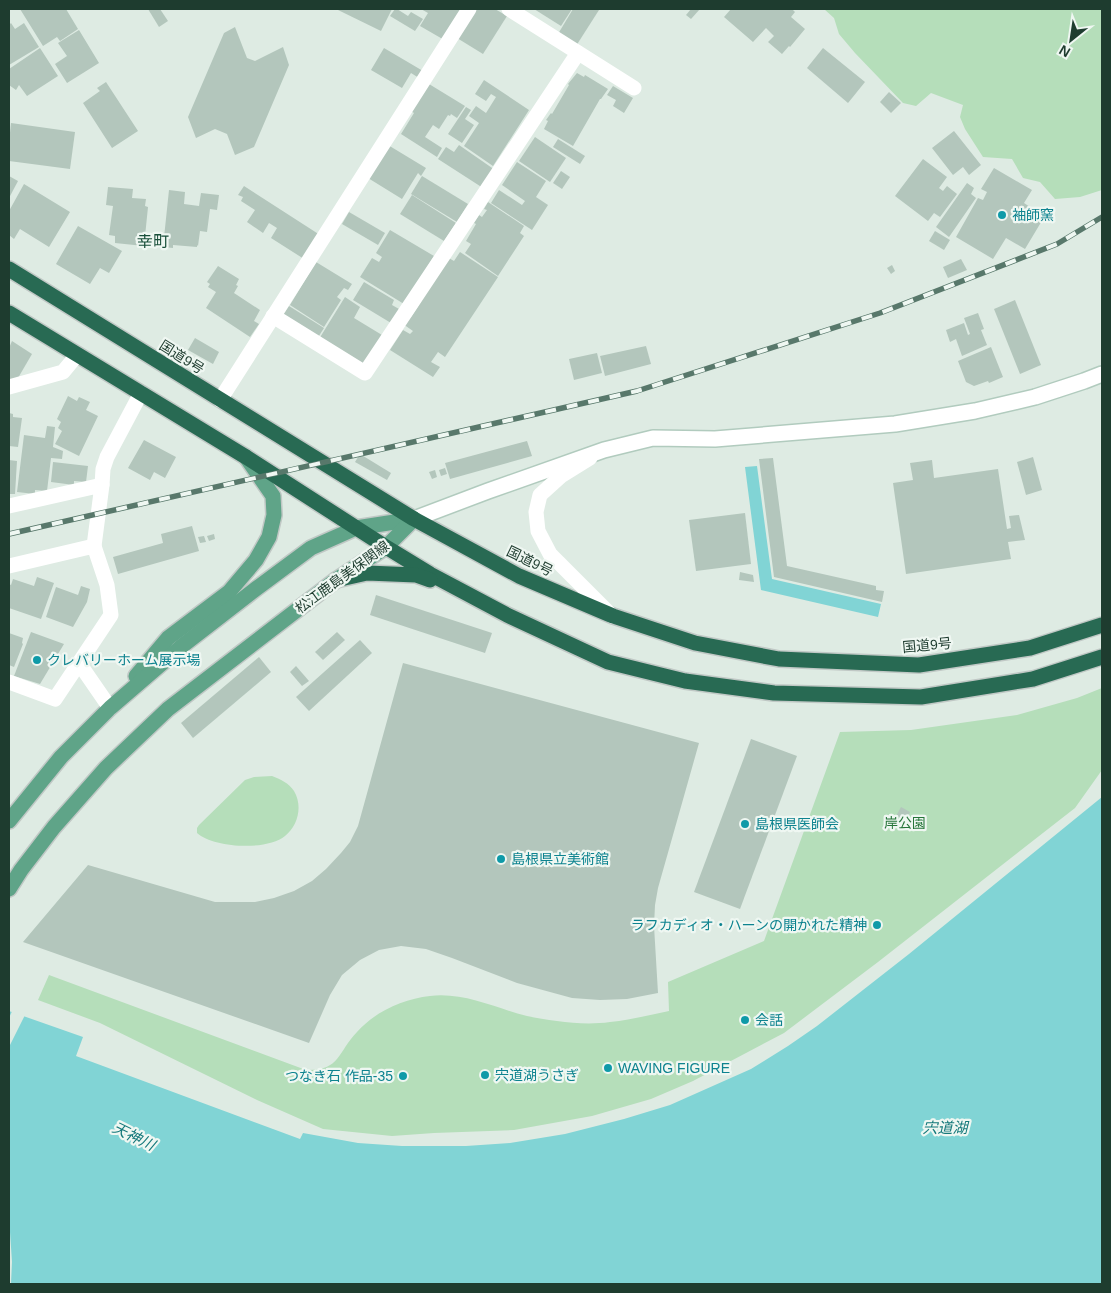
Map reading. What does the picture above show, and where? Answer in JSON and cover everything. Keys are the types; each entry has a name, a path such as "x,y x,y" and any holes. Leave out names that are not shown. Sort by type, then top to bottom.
{"highway":[{"name":"国道9号","path":"9,269 414,519 519,576 613,616 695,643 779,659 919,665 1030,648 1102,625"},
{"path":"9,313 246,457 430,574 506,615 608,662 685,681 774,693 921,697 1033,679 1102,657"},
{"path":"336,580 367,573 416,574 476,598"}],"main road":[{"path":"110,708 168,638 234,587 256,560 269,537 274,515 273,496 246,457"},
{"name":"松江鹿島美保関線","path":"9,821 62,758 110,708 182,646 257,588 311,548 356,528 414,519"},
{"name":"松江鹿島美保関線","path":"9,888 54,827 106,768 168,709 336,580 386,547 414,519"}],"street":[{"path":"220,400 469,9"},
{"path":"509,9 634,88"},
{"path":"273,316 365,373 578,53"},
{"path":"9,387 63,372 77,355"},
{"path":"414,519 604,450 653,438 715,438 904,422 975,411 1035,397 1102,374"},
{"path":"9,682 55,699 111,615 107,585 94,546 103,469 107,456 141,393"},
{"path":"604,450 561,476 540,495 536,512 538,531 550,554 613,616"},
{"path":"9,506 102,485"},
{"path":"9,566 94,546"},
{"path":"79,663 110,708"}],"green space":[{"path":"824,9 1102,9 1102,190 1080,197 1055,199 1040,182 1023,178 1012,159 983,157 965,129 960,117 963,105 931,93 916,106 903,103 839,34 834,18"},
{"name":"岸公園","path":"1102,688 1102,770 1075,808 784,1033 693,1081 651,1099 592,1116 514,1130 392,1136 323,1129 257,1100 100,1023 38,1000 49,975 306,1070 317,1070 332,1064 357,1032 381,1012 400,1003 430,996 443,995 467,998 527,1016 578,1023 617,1021 669,1011 668,982 764,941 840,732 911,730 1017,715 1077,698"},
{"path":"272,776 290,786 297,797 298,815 293,827 285,836 277,841 266,844 241,846 215,842 197,833 199,825 245,780 254,777"}],"water":[{"path":"757,466 772,579 881,604 878,617 761,590 745,467"},
{"name":"宍道湖","path":"1102,797 1102,1284 11,1284 12,1262 9,1217 9,1011 83,1037 76,1056 300,1139 303,1133 358,1143 402,1146 466,1146 510,1143 565,1134 670,1105 751,1069 788,1046 817,1026 909,954"}],"pier":[{"path":"13,1009 26,1013 9,1047 9,1018"}],"building":[{"path":"20,9 66,9 78,29 60,41 57,37 43,46"},
{"path":"148,9 160,9 168,21 159,27"},
{"path":"339,9 392,9 381,31"},
{"path":"395,9 408,16 411,12 423,19 415,31 390,16"},
{"path":"421,9 465,9 446,41 420,26 428,13"},
{"path":"476,9 495,9 507,16 483,54 457,38"},
{"path":"534,9 572,9 561,26"},
{"path":"573,9 599,10 576,46 558,34"},
{"path":"691,9 700,9 691,19 686,15"},
{"path":"731,9 792,9 795,12 791,17 805,29 782,54 768,42 774,36 766,28 753,42 724,17"},
{"path":"11,23 15,29 24,23 39,47 9,65 9,25"},
{"path":"235,27 247,58 255,61 283,47 289,65 254,147 235,155 227,134 215,129 196,138 188,117 224,33"},
{"path":"79,30 99,63 67,83 55,64 67,56 58,43"},
{"path":"40,48 58,76 27,96 19,85 16,90 9,85 9,69"},
{"path":"384,48 423,71 419,78 411,73 402,88 371,70"},
{"path":"823,48 865,82 848,103 807,68"},
{"path":"577,73 584,77 585,75 608,89 600,99 573,146 544,129 548,121 546,120 552,114 568,84"},
{"path":"484,80 529,110 493,166 464,146 479,123 469,116 476,106 486,113 496,97 491,94 486,101 475,94"},
{"path":"106,82 138,131 112,148 83,103 100,91 97,88"},
{"path":"429,84 465,106 457,118 451,114 450,116 448,115 439,129 433,125 425,137 442,148 437,157 401,134 414,113 411,111"},
{"path":"613,86 633,98 624,113 613,106 616,100 607,95"},
{"path":"889,92 901,103 891,113 880,102"},
{"path":"466,107 471,110 465,119 474,125 462,143 448,134"},
{"path":"11,123 75,132 70,169 9,161"},
{"path":"954,131 981,165 969,175 963,167 953,175 932,148"},
{"path":"535,137 566,158 550,182 519,161"},
{"path":"558,139 585,156 580,164 553,147"},
{"path":"388,145 426,168 421,176 418,173 402,199 368,178"},
{"path":"459,145 495,170 483,188 438,159 446,147 454,152"},
{"path":"923,159 947,177 939,188 943,191 947,186 957,194 940,217 934,213 928,221 895,196"},
{"path":"517,162 546,181 536,197 548,205 532,230 491,203 499,190 522,205 525,201 502,185"},
{"name":"袖師窯","path":"994,168 1032,190 1024,203 1030,207 1028,211 1043,219 1025,249 1006,238 993,259 956,237 978,198 983,200 987,192 981,189"},
{"path":"561,171 570,177 562,189 553,183"},
{"path":"9,176 18,181 9,198"},
{"path":"422,176 468,204 457,222 411,194"},
{"path":"967,183 974,188 971,194 976,198 949,237 936,227"},
{"path":"24,184 70,212 49,247 20,229 14,239 9,235 9,211"},
{"path":"244,186 320,235 304,259 271,238 277,228 269,223 263,233 247,222 255,210 241,201 243,197 238,195"},
{"path":"108,187 133,189 132,198 146,199 145,206 148,207 144,246 115,243 115,236 109,235 113,206 106,205"},
{"path":"169,190 185,192 184,204 199,206 201,193 219,195 217,210 210,209 207,232 200,231 197,247 173,245 173,248 163,247"},
{"path":"412,195 456,223 444,241 400,214"},
{"path":"488,202 524,226 520,233 524,236 498,276 465,253 471,244 466,241 476,224 474,223 479,215 482,217 487,210 484,209"},
{"path":"349,212 385,233 378,245 342,224"},
{"path":"78,226 122,251 109,273 100,268 90,284 56,264"},
{"path":"390,230 434,256 404,304 360,277 372,258 379,262 382,257 376,253"},
{"path":"935,231 950,240 944,250 929,241"},
{"path":"460,252 498,277 445,357 438,352 431,362 440,367 433,377 390,350 403,330 410,334 413,331 403,324 417,308 447,257 454,261"},
{"path":"961,259 967,270 948,278 943,267"},
{"path":"316,262 352,284 348,290 344,288 337,297 341,300 324,327 290,305"},
{"path":"892,265 895,271 891,274 887,268"},
{"path":"218,266 239,279 234,293 260,310 254,321 259,324 250,337 206,308 216,292 208,287 210,284 207,282"},
{"path":"364,282 394,300 392,305 399,309 391,323 353,300"},
{"path":"345,297 360,307 354,318 382,335 362,366 319,339"},
{"path":"1015,300 1041,365 1020,374 994,309"},
{"path":"289,306 324,328 317,339 282,317"},
{"path":"978,313 984,329 981,330 987,345 962,356 956,339 950,342 946,330 964,323 968,335 970,334 964,318"},
{"path":"195,338 219,352 213,364 188,350"},
{"path":"12,341 32,354 18,378 9,381 9,348"},
{"path":"646,346 651,364 605,376 600,356"},
{"path":"991,347 1003,377 989,383 988,381 974,386 966,382 958,361"},
{"path":"597,353 602,373 574,380 569,359"},
{"path":"68,396 77,401 79,397 90,402 86,410 98,416 79,456 55,444 62,431 58,428 61,422 57,419"},
{"path":"9,413 13,414 13,417 22,418 18,447 9,446"},
{"path":"47,426 55,427 53,447 63,451 62,459 51,458 47,491 35,490 35,494 17,492 24,435 45,438"},
{"path":"144,440 176,457 165,478 154,472 150,480 128,468"},
{"path":"527,441 532,456 450,479 445,463"},
{"path":"360,454 391,473 387,480 355,462"},
{"path":"1033,457 1042,490 1026,495 1017,462"},
{"path":"773,458 787,566 876,586 876,590 884,591 882,602 774,577 759,459"},
{"path":"9,460 17,461 15,494 9,494"},
{"path":"932,460 934,478 998,469 1007,529 1011,528 1009,516 1019,515 1025,540 1008,542 1011,559 906,574 893,483 913,480 910,463"},
{"path":"53,462 88,466 86,482 74,481 74,485 51,482"},
{"path":"445,468 447,474 441,476 439,470"},
{"path":"435,470 437,477 432,479 429,472"},
{"path":"745,513 751,564 696,571 689,520"},
{"path":"192,526 199,551 118,574 113,557 163,543 161,534"},
{"path":"214,534 215,539 209,541 207,536"},
{"path":"204,536 206,542 200,543 198,537"},
{"path":"740,572 753,575 754,582 739,580"},
{"path":"37,577 54,583 41,619 9,608 9,584 11,585 13,579 34,586"},
{"path":"81,586 90,589 87,602 73,627 46,617 56,587 78,595"},
{"path":"376,595 492,633 485,653 370,615"},
{"name":"クレバリーホーム展示場","path":"31,632 64,644 40,684 14,676"},
{"path":"337,632 345,640 323,660 315,652"},
{"path":"9,633 23,638 23,644 14,667 9,665"},
{"path":"360,640 372,653 309,711 296,697"},
{"path":"259,657 271,672 193,738 181,723"},
{"name":"島根県立美術館","path":"403,663 699,743 658,888 655,905 654,926 658,993 627,999 572,998 517,983 426,949 401,946 379,950 360,960 342,975 330,995 309,1043 23,942 88,865 215,902 255,902 274,898 294,891 312,881 341,853 350,842 358,826"},
{"path":"296,666 309,681 302,686 290,672"},
{"name":"島根県医師会","path":"751,739 797,756 740,909 694,892"},
{"path":"901,807 910,812 906,821 896,816"}],"railway":[{"path":"9,534 637,391 880,313 1057,244 1102,217"}],"place":[{"name":"袖師窯","path":"1002,215"},
{"name":"クレバリーホーム展示場","path":"37,660"},
{"name":"島根県医師会","path":"745,824"},
{"name":"島根県立美術館","path":"501,859"},
{"name":"ラフカディオ・ハーンの開かれた精神","path":"877,925"},
{"name":"会話","path":"745,1020"},
{"name":"WAVING FIGURE","path":"608,1068"},
{"name":"宍道湖うさぎ","path":"485,1075"},
{"name":"つなき石 作品-35","path":"403,1076"}],"district":[{"name":"幸町","path":"153,241"}],"water label":[{"name":"天神川","path":"134,1136"}]}
